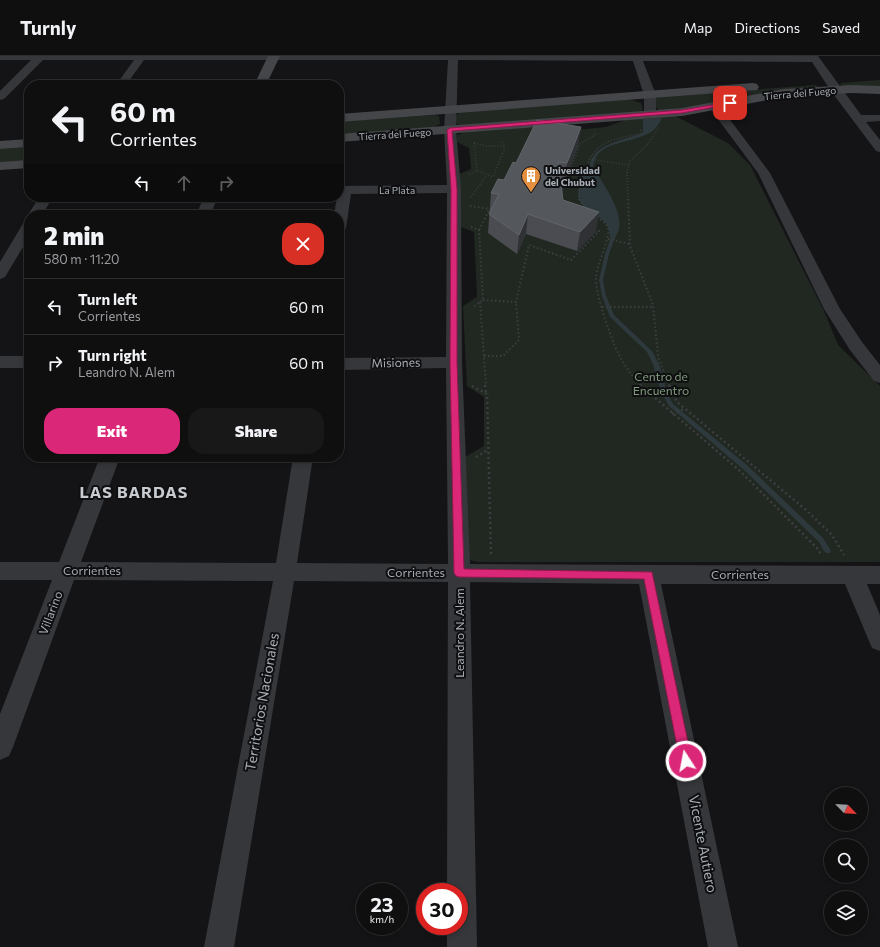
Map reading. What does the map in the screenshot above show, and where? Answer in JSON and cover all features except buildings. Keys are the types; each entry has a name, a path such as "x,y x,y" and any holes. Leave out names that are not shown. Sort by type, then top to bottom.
{"street":[{"path":"0,96 40,56"},
{"path":"262,80 273,56"},
{"name":"Leandro N. Alem","path":"453,56 450,130 463,188 454,362 459,573 462,947"},
{"path":"0,57 814,57 880,148"},
{"path":"125,80 141,57"},
{"path":"637,57 650,95 646,115"},
{"name":"Tierra del Fuego","path":"344,138 667,113 715,107 784,92 833,85 867,78"},
{"name":"Tierra del Fuego","path":"344,118 650,95 833,85 880,90"},
{"path":"715,107 764,173 832,309 856,346 880,377"},
{"path":"858,119 880,118"},
{"path":"0,145 24,143"},
{"path":"0,166 24,164"},
{"name":"La Plata","path":"344,190 463,188"},
{"path":"0,274 24,233"},
{"path":"0,362 24,362"},
{"name":"Misiones","path":"344,364 454,362"},
{"name":"Villarino","path":"0,747 108,462"},
{"name":"Territorios Nacionales","path":"219,947 285,573 302,462"},
{"name":"Corrientes","path":"0,571 880,575"},
{"name":"Vicente Autiero","path":"648,575 723,947"},
{"path":"852,575 880,641"}],"path":[{"path":"667,113 648,144 630,161 626,181 630,244 654,307 658,356 672,394 684,409 806,510 832,535 842,552 852,575"},
{"path":"587,210 579,199 578,191 589,159 596,148 605,143 640,134 642,132 646,115"},
{"path":"591,130 596,130 595,135"},
{"path":"587,135 595,135"},
{"path":"560,197 580,144 595,135"},
{"path":"463,188 477,171 474,141 478,138"},
{"path":"493,177 504,150 504,146 499,139"},
{"path":"474,143 486,146 504,146"},
{"path":"589,159 629,166"},
{"path":"477,171 493,177 498,182"},
{"path":"463,188 487,175"},
{"path":"483,300 479,230 493,202"},
{"path":"465,206 490,209"},
{"path":"595,216 604,222 608,228 608,239 598,263 596,278 598,296 618,353 632,376 643,389 739,470 818,549 830,575"},
{"path":"466,225 479,230"},
{"path":"484,356 503,356 519,340 516,302 529,245 571,260 599,231 593,229"},
{"path":"608,239 630,244"},
{"path":"468,311 483,300 516,302"},
{"path":"480,302 486,394 492,573"},
{"path":"603,307 654,307"},
{"path":"470,385 486,394"},
{"path":"672,414 684,409"}],"green space":[{"path":"880,80 880,88 843,86 840,83"},
{"path":"816,85 818,87 773,91 695,107 659,110 653,100 658,97"},
{"path":"631,100 641,103 643,109 641,112 460,125 455,123 455,117 461,111"},
{"path":"435,115 439,116 440,124 431,128 344,135 344,121"},
{"name":"Centro de Encuentro","path":"675,116 728,143 750,165 824,311 838,345 880,386 880,562 478,562 469,560 465,457 484,446 484,397 467,386 463,306 477,297 474,232 461,227 459,174 471,169 469,148 457,142 457,135 469,131 555,125 585,129 606,127 625,120"},
{"path":"24,147 24,161 0,163 0,149"}],"shaded area":[{"path":"662,118 654,130 641,136 643,131 643,119"},
{"path":"591,165 611,197 619,216 620,225 618,232 611,243 608,227 604,222 583,206 578,194 584,174"}],"waterway":[{"path":"590,172 592,161 596,154 603,148 648,132"},
{"path":"614,235 607,254 601,280 604,296 612,316 649,351 656,364 664,392 671,405 746,468 821,540 828,551"}],"place":[{"name":"Universidad del Chubut","path":"531,193"}],"district":[{"name":"LAS BARDAS","path":"134,492"}],"route":[{"path":"686,761 648,575 459,573 454,362 454,189 450,130 682,112 730,103"}]}
